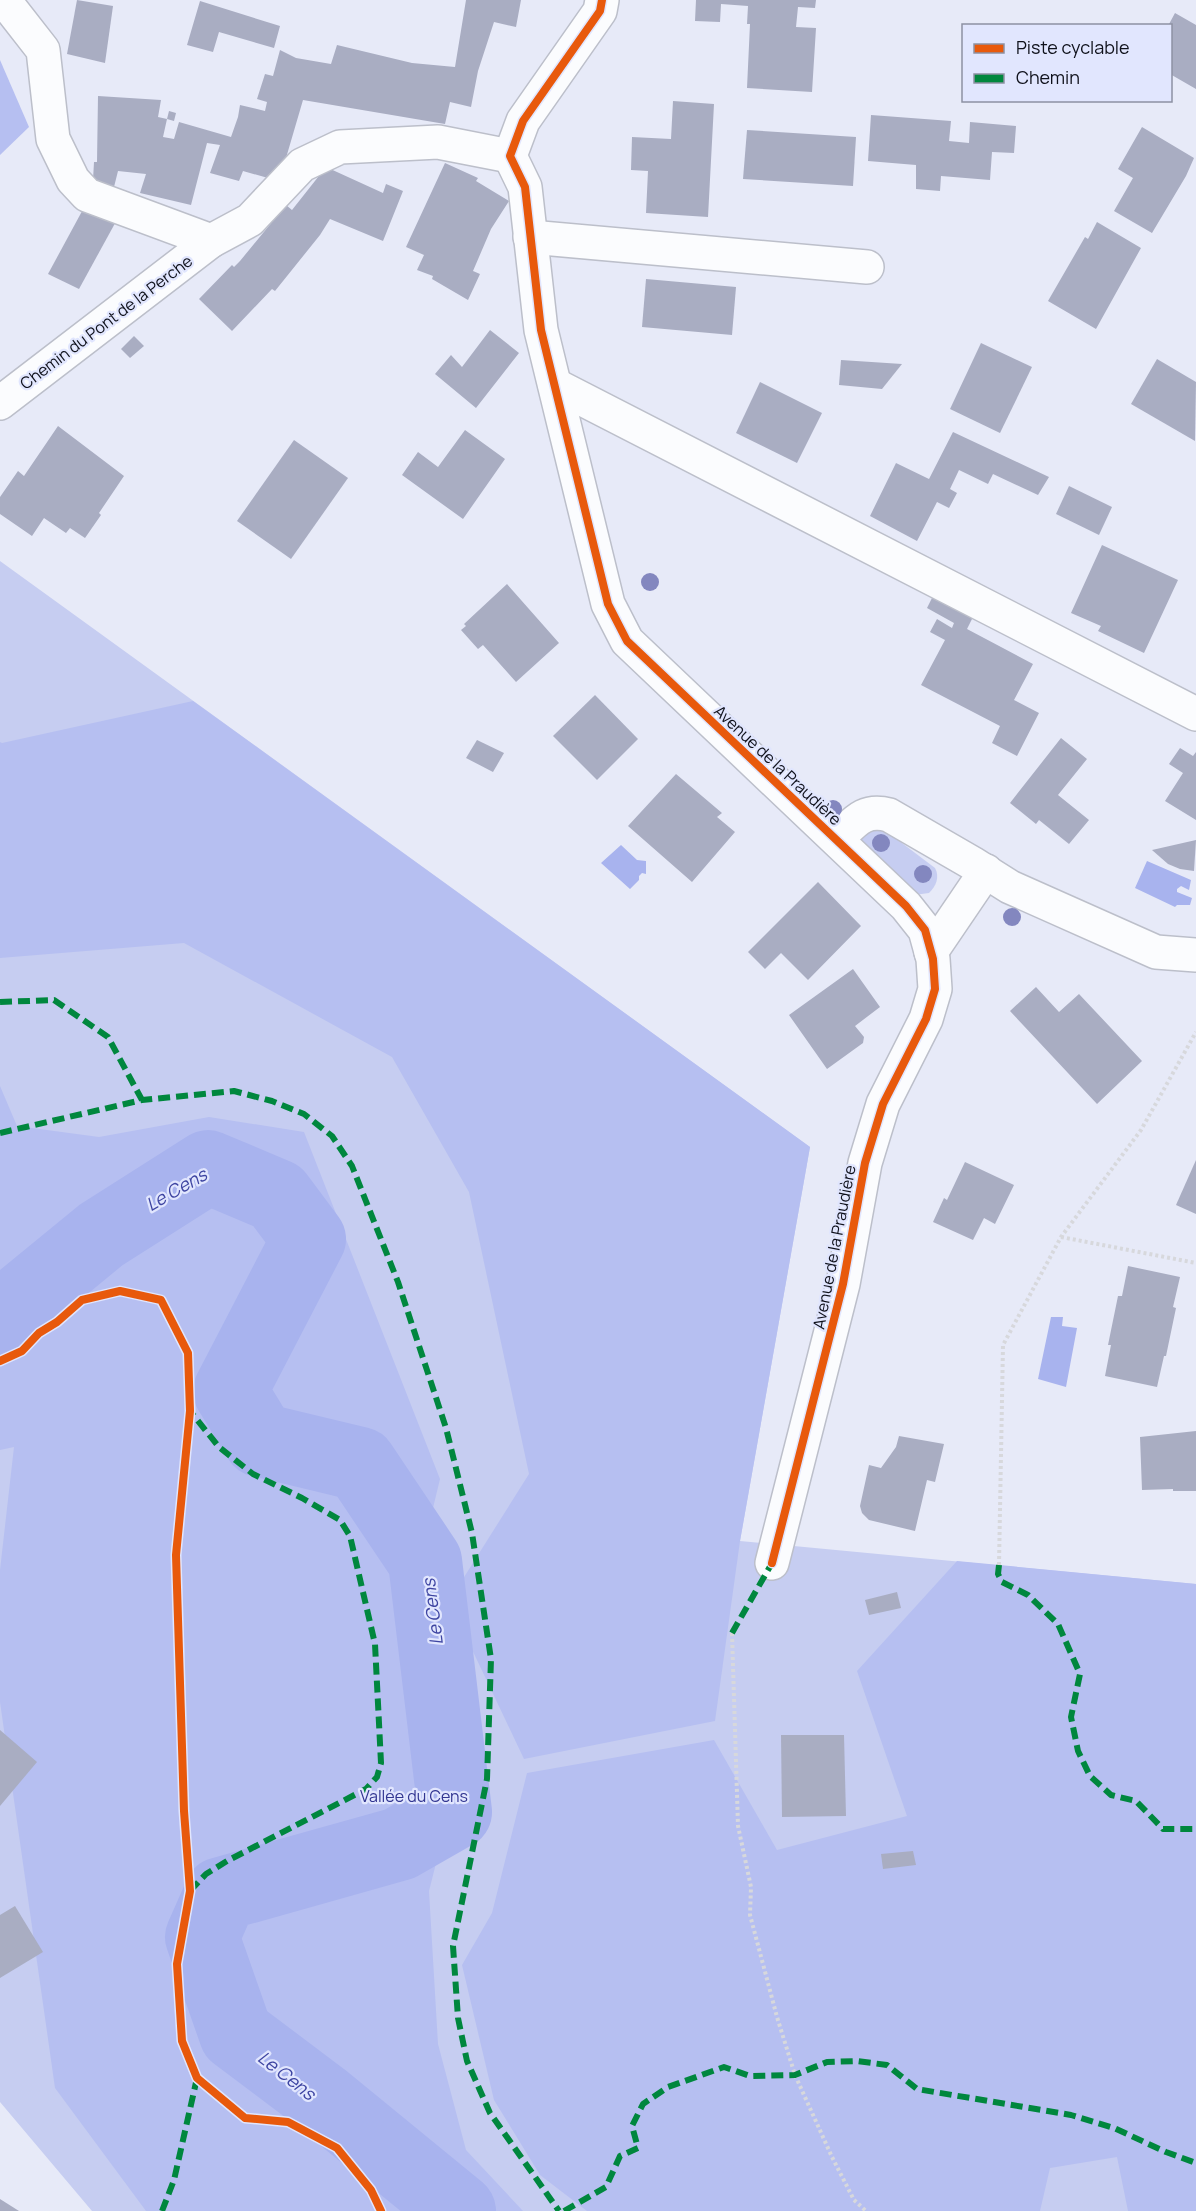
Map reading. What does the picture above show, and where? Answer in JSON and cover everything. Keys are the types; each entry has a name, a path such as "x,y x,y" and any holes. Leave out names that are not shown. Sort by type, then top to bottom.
{"street":[{"name":"Chemin du Pont de la Perche","path":"4,0 43,50 53,139 73,180 87,195 211,241"},
{"path":"510,156 523,122 600,10 603,0"},
{"name":"Chemin du Pont de la Perche","path":"0,404 211,241 250,220 302,165 340,147 438,142 510,156"},
{"name":"Avenue de la Praudière","path":"510,156 525,187 541,330 608,604 627,641 906,906 925,930 932,952 935,989 926,1019 883,1104 865,1163 843,1284 772,1563"},
{"path":"530,237 867,267"},
{"path":"555,384 1196,714"},
{"path":"837,839 861,817 877,812 889,815 1010,887 1156,952 1196,955"},
{"path":"932,952 986,871"}],"path":[{"path":"999,1565 1003,1345 1061,1237 1141,1130 1196,1032"},
{"path":"1061,1237 1196,1263"},
{"path":"0,1361 22,1351 39,1332 57,1322 82,1300 120,1291 160,1300 188,1353 190,1411 176,1555 184,1811 190,1892 177,1964 182,2042 197,2078 245,2118 288,2122 337,2148 371,2190 381,2211"},
{"path":"732,1633 738,1826 751,1887 750,1915 795,2075 832,2157 855,2200 866,2211"}],"green space":[{"path":"0,60 29,127 0,155"},
{"name":"Vallée du Cens","path":"0,561 810,1147 740,1541 1196,1584 1196,2211 92,2211 0,2102"},
{"path":"193,701 810,1147 740,1541 715,1721 524,1759 449,1601 529,1474 469,1192 392,1057 184,943 0,958 0,742"},
{"path":"886,831 935,868 936,881 929,893 914,895 854,842 866,832"},
{"path":"0,1086 17,1126 99,1137 209,1117 304,1132 440,1479 411,1599 407,1645 463,1757 429,1891 438,2044 466,2150 523,2211 146,2211 55,2088 0,1702 0,1570 14,1447 0,1450"},
{"path":"957,1561 1196,1584 1196,2211 1128,2211 1117,2157 1050,2168 1040,2211 587,2211 540,2175 494,2100 462,1965 492,1913 527,1773 714,1740 777,1850 907,1816 857,1671"}],"shaded area":[{"path":"621,845 637,860 646,861 646,874 642,873 630,889 601,863"},
{"path":"1147,861 1191,880 1189,890 1181,886 1177,889 1177,892 1192,898 1190,905 1175,907 1135,888"},
{"path":"1051,1317 1063,1317 1062,1326 1077,1328 1066,1387 1038,1379"}],"building":[{"path":"77,0 113,6 105,63 67,54"},
{"path":"466,0 521,0 516,27 494,22 478,71 471,107 450,102 445,124 303,100 286,158 268,178 243,171 239,181 210,173 220,145 207,143 191,205 140,193 146,174 118,171 114,187 93,180 94,162 97,162 98,96 161,100 158,117 167,119 163,137 174,139 179,122 231,137 240,105 265,111 267,102 257,99 265,74 273,76 280,50 296,58 331,64 337,45 412,63 455,67"},
{"path":"696,0 816,0 815,8 798,7 796,27 816,28 812,92 747,88 750,24 747,24 748,6 721,4 720,22 695,21"},
{"path":"200,1 280,26 274,48 219,32 213,52 187,45"},
{"path":"1175,13 1196,25 1196,89 1172,75 1172,24 1169,24"},
{"path":"673,101 714,104 708,217 646,213 648,171 631,170 632,137 671,139"},
{"path":"169,111 176,113 174,121 167,119"},
{"path":"871,115 951,121 949,141 969,143 970,122 1016,126 1014,153 992,152 990,180 941,176 940,191 916,189 916,165 868,161"},
{"path":"1142,127 1194,158 1186,176 1152,233 1114,211 1133,178 1118,169"},
{"path":"747,130 856,137 853,186 743,179"},
{"path":"445,163 478,178 476,181 509,201 491,229 473,271 480,274 468,300 432,279 433,276 417,270 424,255 406,247"},
{"path":"326,167 383,193 386,184 403,191 383,241 330,219 275,291 272,289 232,331 199,299 232,265 234,267 240,261 286,205 292,210"},
{"path":"87,202 119,216 79,289 48,274"},
{"path":"1097,222 1141,248 1096,329 1048,301 1085,237 1088,239"},
{"path":"646,279 736,287 732,335 642,327"},
{"path":"490,330 519,353 476,408 435,374 451,355 462,367"},
{"path":"134,336 144,346 130,358 121,349"},
{"path":"981,343 1032,367 1000,433 950,409"},
{"path":"1157,359 1196,382 1195,441 1131,404"},
{"path":"841,360 902,364 882,389 839,385"},
{"path":"760,382 822,413 797,463 736,433"},
{"path":"58,426 124,476 85,538 70,528 66,533 44,518 32,536 0,514 0,497 18,471 24,476"},
{"path":"465,430 505,459 463,519 402,475 418,452 438,467"},
{"path":"953,432 1049,477 1038,495 993,474 988,484 959,470 950,489 957,493 949,508 937,502 917,541 870,516 896,463 929,479"},
{"path":"294,440 348,478 291,559 237,521"},
{"path":"1069,486 1112,507 1099,535 1056,514"},
{"path":"1102,545 1178,580 1144,653 1098,631 1101,626 1071,613"},
{"path":"507,584 559,643 516,682 483,645 478,649 461,630 466,626 464,624"},
{"path":"935,592 975,613 967,629 1033,664 1014,700 1039,713 1017,756 992,743 1000,726 921,685 945,640 930,632 937,619 952,628 954,623 927,608"},
{"path":"595,695 638,739 597,780 553,736"},
{"path":"1061,738 1087,759 1058,795 1089,820 1069,844 1039,820 1036,824 1010,803"},
{"path":"477,740 504,753 493,772 466,758"},
{"path":"1180,748 1193,756 1196,752 1196,820 1165,801 1183,773 1169,764"},
{"path":"676,774 722,813 717,817 735,832 692,882 628,826"},
{"path":"1196,840 1194,871 1168,864 1152,850"},
{"path":"818,882 861,926 808,980 781,953 765,969 748,952"},
{"path":"853,969 880,1007 855,1026 864,1037 863,1043 827,1069 789,1015"},
{"path":"1036,987 1059,1012 1079,994 1142,1061 1097,1104 1010,1011"},
{"path":"1196,1160 1196,1214 1176,1205"},
{"path":"965,1162 1014,1185 995,1224 984,1218 973,1240 933,1222 944,1198 947,1200"},
{"path":"1128,1266 1180,1277 1166,1356 1164,1356 1157,1387 1105,1376 1111,1345 1108,1345 1118,1296 1122,1296"},
{"path":"1196,1431 1196,1491 1142,1490 1140,1437"},
{"path":"899,1436 944,1444 935,1482 927,1480 915,1531 869,1520 862,1513 860,1506 869,1465 881,1468 896,1447"},
{"path":"897,1592 901,1608 869,1615 865,1600"},
{"path":"0,1730 37,1762 0,1806"},
{"path":"781,1735 844,1735 846,1816 782,1817"},
{"path":"913,1851 916,1865 883,1869 881,1854"},
{"path":"15,1906 43,1952 0,1978 0,1915"},
{"path":"0,2199 19,2211 0,2211"}],"waterway":[{"name":"Le Cens","path":"0,1318 101,1235 208,1167 277,1196 309,1239 230,1391 260,1440 360,1464 425,1561 455,1812 399,1844 221,1894 202,1937 236,2034 321,2098 459,2211"}],"marked path":[{"path":"0,1002 54,1000 108,1037 142,1100"},
{"path":"0,1133 142,1100 234,1091 272,1101 304,1114 332,1136 352,1166 398,1282 446,1428 472,1533 491,1659 487,1779 453,1946 458,2018 467,2061 490,2113 559,2211"},
{"path":"190,1411 219,1447 253,1474 340,1520 350,1536 375,1644 381,1763 377,1777 366,1789 227,1861 206,1874 190,1891"},
{"path":"732,1633 772,1563"},
{"path":"999,1565 998,1574 1002,1582 1028,1595 1058,1624 1080,1674 1071,1717 1078,1751 1090,1776 1111,1795 1136,1801 1163,1829 1196,1829"},
{"path":"564,2211 606,2187 620,2156 638,2148 632,2126 643,2104 668,2087 724,2067 750,2076 795,2075 827,2062 857,2061 887,2065 917,2089 1071,2115 1114,2128 1196,2163"},
{"path":"162,2211 174,2180 197,2078"}],"cycle path":[{"path":"602,0 600,11 523,121 510,156 525,187 541,330 608,604 627,641 906,906 925,930 933,959 935,989 926,1019 883,1104 865,1163 843,1284 772,1563"},
{"path":"0,1361 22,1351 39,1333 57,1322 82,1300 120,1291 161,1300 188,1353 190,1411 176,1555 184,1811 190,1891 177,1964 182,2041 197,2078 245,2118 288,2122 337,2148 371,2190 381,2211"}]}
